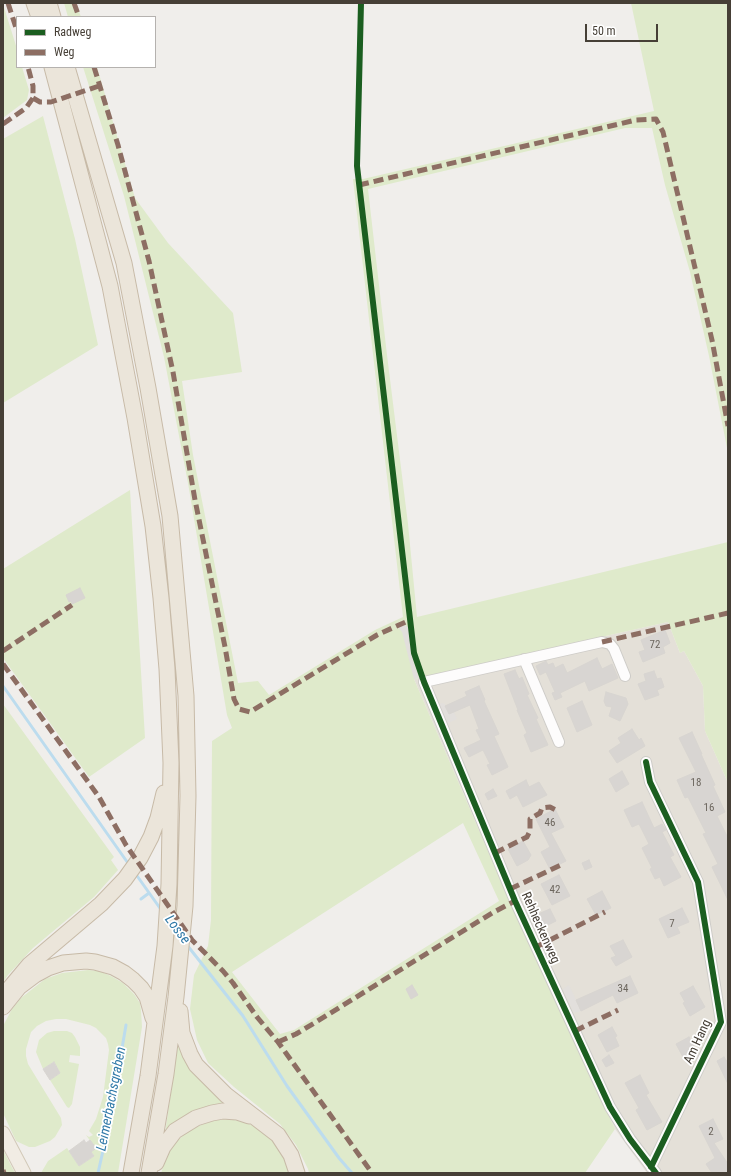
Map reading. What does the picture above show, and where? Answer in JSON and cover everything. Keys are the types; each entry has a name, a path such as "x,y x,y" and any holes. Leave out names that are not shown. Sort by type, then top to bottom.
{"highway":[{"path":"34,3 39,16"},
{"path":"49,3 53,16"},
{"path":"52,68 110,286 135,418 153,526 167,669 171,763 169,884 165,946 155,1030 131,1173"},
{"path":"67,68 124,263 170,516 186,696 188,796 185,906 166,1074 149,1173"},
{"path":"3,996 29,965 93,911 117,888 135,865 144,851 158,818 171,763"},
{"path":"3,1007 19,987 29,978 42,971 63,963 80,961 95,962 118,970 137,983 149,1002 155,1030"},
{"path":"179,969 181,1026 187,1047 193,1060 201,1071 215,1085 278,1135 291,1154 297,1173"},
{"path":"152,1173 159,1155 171,1136 183,1125 196,1118 212,1113 229,1112 244,1114 262,1122"}],"main road":[{"path":"3,1133 24,1173"}],"street":[{"name":"Rehheckenweg","path":"625,676 614,649 610,644 602,642 424,682 515,901 610,1107 630,1139 653,1170"},
{"path":"524,659 559,742"},
{"name":"Am Hang","path":"646,762 650,782 698,882 721,1022 653,1170"},
{"path":"721,1022 728,1030"}],"shaded area":[{"path":"668,622 680,653 684,651 703,686 705,731 728,783 728,1173 647,1173 615,1129 513,909 414,679"},
{"path":"404,625 410,630 414,663 419,678 414,679 402,632 398,627"},
{"path":"442,703 445,704 449,714 454,712 457,719 446,724 438,705"},
{"path":"569,985 581,1011 574,1013 563,989"}],"green space":[{"path":"64,3 76,3 81,16 68,16"},
{"path":"631,3 728,3 728,453 709,356 690,272 665,185 652,128 625,128 368,189 408,524 417,617 728,542 728,783 705,731 703,686 684,651 680,653 668,622 414,679 513,909 615,1129 585,1173 309,1173 296,1145 280,1124 234,1087 208,1063 197,1040 190,1009 194,975 208,946 211,920 212,741 232,728 227,715 188,483 164,357 124,196 83,68 97,68 135,198 168,243 233,313 242,372 182,381 193,455 238,683 258,681 269,695 375,630 403,617 353,179 363,179 654,111","holes":["463,823 499,901 294,1030 280,1034 232,972"]},
{"path":"3,4 16,46 16,68 22,68 29,90 27,100 3,118"},
{"path":"43,116 75,239 98,345 3,403 3,139"},
{"path":"130,490 145,738 89,777 3,658 3,569"},
{"path":"3,704 114,857 111,860 118,870 94,897 33,948 3,982"},
{"path":"88,970 99,971 123,983 134,994 140,1003 142,1027 118,1173 41,1173 48,1161 67,1148 79,1166 94,1156 91,1152 95,1148 86,1135 89,1137 93,1135 89,1131 96,1119 103,1097 109,1050 108,1044 106,1038 96,1028 66,1019 46,1021 37,1026 31,1032 26,1049 28,1064 61,1118 62,1125 55,1137 50,1141 35,1147 29,1147 16,1141 3,1113 3,1026 12,1009 21,998 45,979 62,973"},
{"path":"54,1031 67,1031 72,1033 80,1047 80,1056 70,1055 69,1062 79,1064 72,1104 69,1108 50,1080 60,1073 54,1062 43,1069 36,1052 39,1040 47,1033"},
{"path":"179,1037 229,1099 229,1110 164,1140"},
{"path":"230,1119 247,1123 260,1129 274,1140 284,1154 290,1173 161,1173 168,1154 176,1142 187,1132 215,1120"},
{"path":"3,1150 15,1173 5,1173 3,1169"}],"building":[{"path":"80,588 85,598 72,604 71,601 69,602 66,595"},
{"path":"665,630 670,643 663,647 665,653 643,662 639,652 645,650 641,640"},
{"path":"597,658 602,669 612,664 618,678 589,691 585,681 560,693 562,697 555,700 552,693 555,692 546,672 540,675 536,666 546,661 548,665 553,663 555,668 563,664 567,673"},
{"path":"515,670 519,679 522,677 529,694 527,695 538,718 536,719 548,745 531,752 524,735 527,733 504,674"},
{"path":"654,671 657,679 661,678 664,687 657,690 659,695 645,700 638,684 646,681 644,674"},
{"path":"479,686 499,734 494,736 508,767 492,775 487,765 490,764 483,750 469,757 464,748 481,740 476,730 479,729 470,705 449,714 445,706 467,696 465,692"},
{"path":"606,692 626,698 628,704 620,721 609,716 612,707 606,706 604,701"},
{"path":"582,701 592,725 577,732 567,708"},
{"path":"632,729 639,740 641,738 645,746 617,763 609,751 621,743 618,738"},
{"path":"692,732 725,812 717,816 728,838 728,900 712,867 718,864 703,834 706,833 688,797 685,798 677,780 696,772 679,738"},
{"path":"622,771 629,784 616,792 609,779"},
{"path":"526,780 529,787 539,782 547,795 523,807 517,795 510,799 506,791"},
{"path":"493,789 497,796 488,800 485,794"},
{"path":"642,802 654,828 662,824 666,830 662,832 674,855 670,857 681,877 664,886 660,877 655,879 650,869 652,868 642,848 649,844 639,824 632,827 624,810"},
{"path":"555,809 564,827 551,833 566,861 550,869 541,852 550,847 536,819"},
{"path":"523,841 531,855 528,860 517,866 508,849"},
{"path":"589,860 592,867 585,870 582,863"},
{"path":"559,875 570,896 552,905 541,884"},
{"path":"602,891 611,908 596,915 587,899"},
{"path":"682,908 689,922 677,927 680,933 668,938 659,919"},
{"path":"550,909 556,921 544,927 538,914"},
{"path":"623,940 632,957 616,966 611,958 616,956 610,946"},
{"path":"630,976 638,993 617,1003 613,995 581,1011 576,1000"},
{"path":"412,985 418,995 411,999 406,989"},
{"path":"693,986 705,1007 690,1016 683,1003 685,1002 680,993"},
{"path":"612,1027 617,1036 615,1037 619,1046 607,1052 598,1035"},
{"path":"689,1037 696,1050 683,1057 676,1044"},
{"path":"609,1055 614,1063 606,1067 602,1060"},
{"path":"724,1057 728,1063 728,1084 717,1061"},
{"path":"54,1062 60,1073 50,1080 43,1069"},
{"path":"640,1075 649,1093 646,1095 662,1122 647,1130 636,1110 639,1108 625,1083"},
{"path":"713,1119 723,1139 714,1143 728,1164 728,1173 712,1173 706,1164 715,1158 699,1126"},
{"path":"84,1140 86,1143 90,1140 96,1148 91,1152 94,1156 79,1166 69,1151"}],"waterway":[{"name":"Losse","path":"3,686 130,866"},
{"name":"Losse","path":"135,873 162,911"},
{"name":"Leimerbachsgraben","path":"141,899 149,893"},
{"name":"Losse","path":"187,945 243,1016 287,1086 339,1158 352,1173"},
{"name":"Leimerbachsgraben","path":"98,1173 109,1124 126,1025"}],"marked path":[{"path":"8,3 16,28"},
{"path":"74,3 79,16"},
{"path":"3,124 26,108 33,98 33,86 28,68"},
{"path":"94,68 118,145 149,261 173,372 195,500 234,699 239,709 250,712 377,635 410,620"},
{"path":"33,98 40,102 51,102 99,86"},
{"path":"359,185 636,120 656,119 663,132 712,340 728,426"},
{"path":"3,651 72,605"},
{"path":"602,642 728,613"},
{"path":"3,664 99,797 126,845 192,940 233,983 257,1017 278,1042 372,1173"},
{"path":"495,853 527,837 530,831 530,819 540,813 542,808 550,807 558,811"},
{"path":"510,889 561,865"},
{"path":"278,1042 296,1034 492,913 515,901"},
{"path":"536,947 605,912"},
{"path":"575,1031 618,1010"}],"cycle path":[{"path":"361,3 357,166 414,653 424,682 515,901 610,1107 630,1139 656,1173"},
{"path":"646,762 650,782 698,882 721,1022 651,1167"}]}
